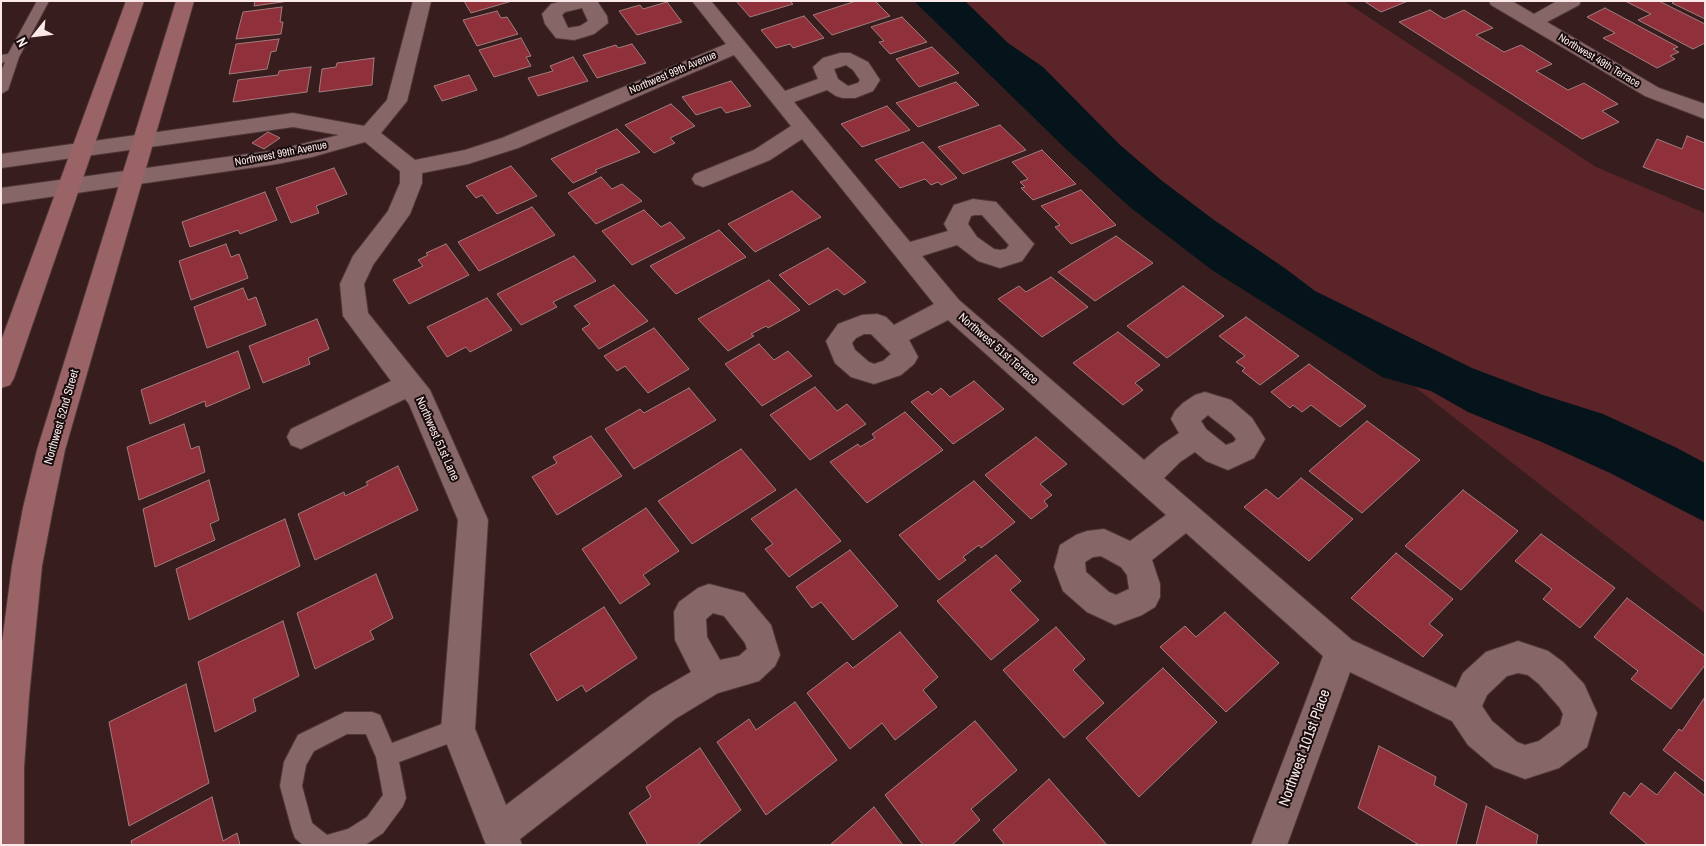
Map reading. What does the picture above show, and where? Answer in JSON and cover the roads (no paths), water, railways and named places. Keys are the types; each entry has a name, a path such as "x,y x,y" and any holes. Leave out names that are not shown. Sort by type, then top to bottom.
{"street":[{"path":"1,378 135,1"},
{"name":"Northwest 52nd Street","path":"6,845 4,769 19,624 38,508 51,450 185,1"},
{"path":"411,168 369,134 397,101 422,1"},
{"name":"Northwest 51st Terrace","path":"701,1 950,307 1341,651 1464,709"},
{"name":"Northwest 49th Terrace","path":"1498,1 1652,92 1705,112"},
{"path":"1533,22 1572,1"},
{"name":"Northwest 99th Avenue","path":"411,168 468,157 510,143 738,46"},
{"path":"782,99 829,82"},
{"name":"Northwest 99th Avenue","path":"1,161 293,120 369,134"},
{"path":"703,179 762,155 805,127"},
{"name":"Northwest 99th Avenue","path":"1,196 277,157 312,150 369,134"},
{"name":"Northwest 51st Lane","path":"411,168 411,183 398,214 362,262 352,284 356,316 420,398 473,520 458,729 501,839"},
{"path":"906,252 962,236"},
{"path":"891,338 950,307"},
{"path":"301,436 410,384"},
{"path":"1145,478 1170,454 1196,437"},
{"path":"1132,558 1188,516"},
{"name":"Northwest 101st Place","path":"1269,845 1341,651"},
{"path":"501,839 662,707 712,678"}],"lane":[{"path":"1,90 7,58 43,1"},
{"path":"322,845 303,830 290,786 295,762 306,743 345,723 372,723 387,756 395,798 374,825 353,839 330,845"},
{"path":"387,756 458,729"}]}
